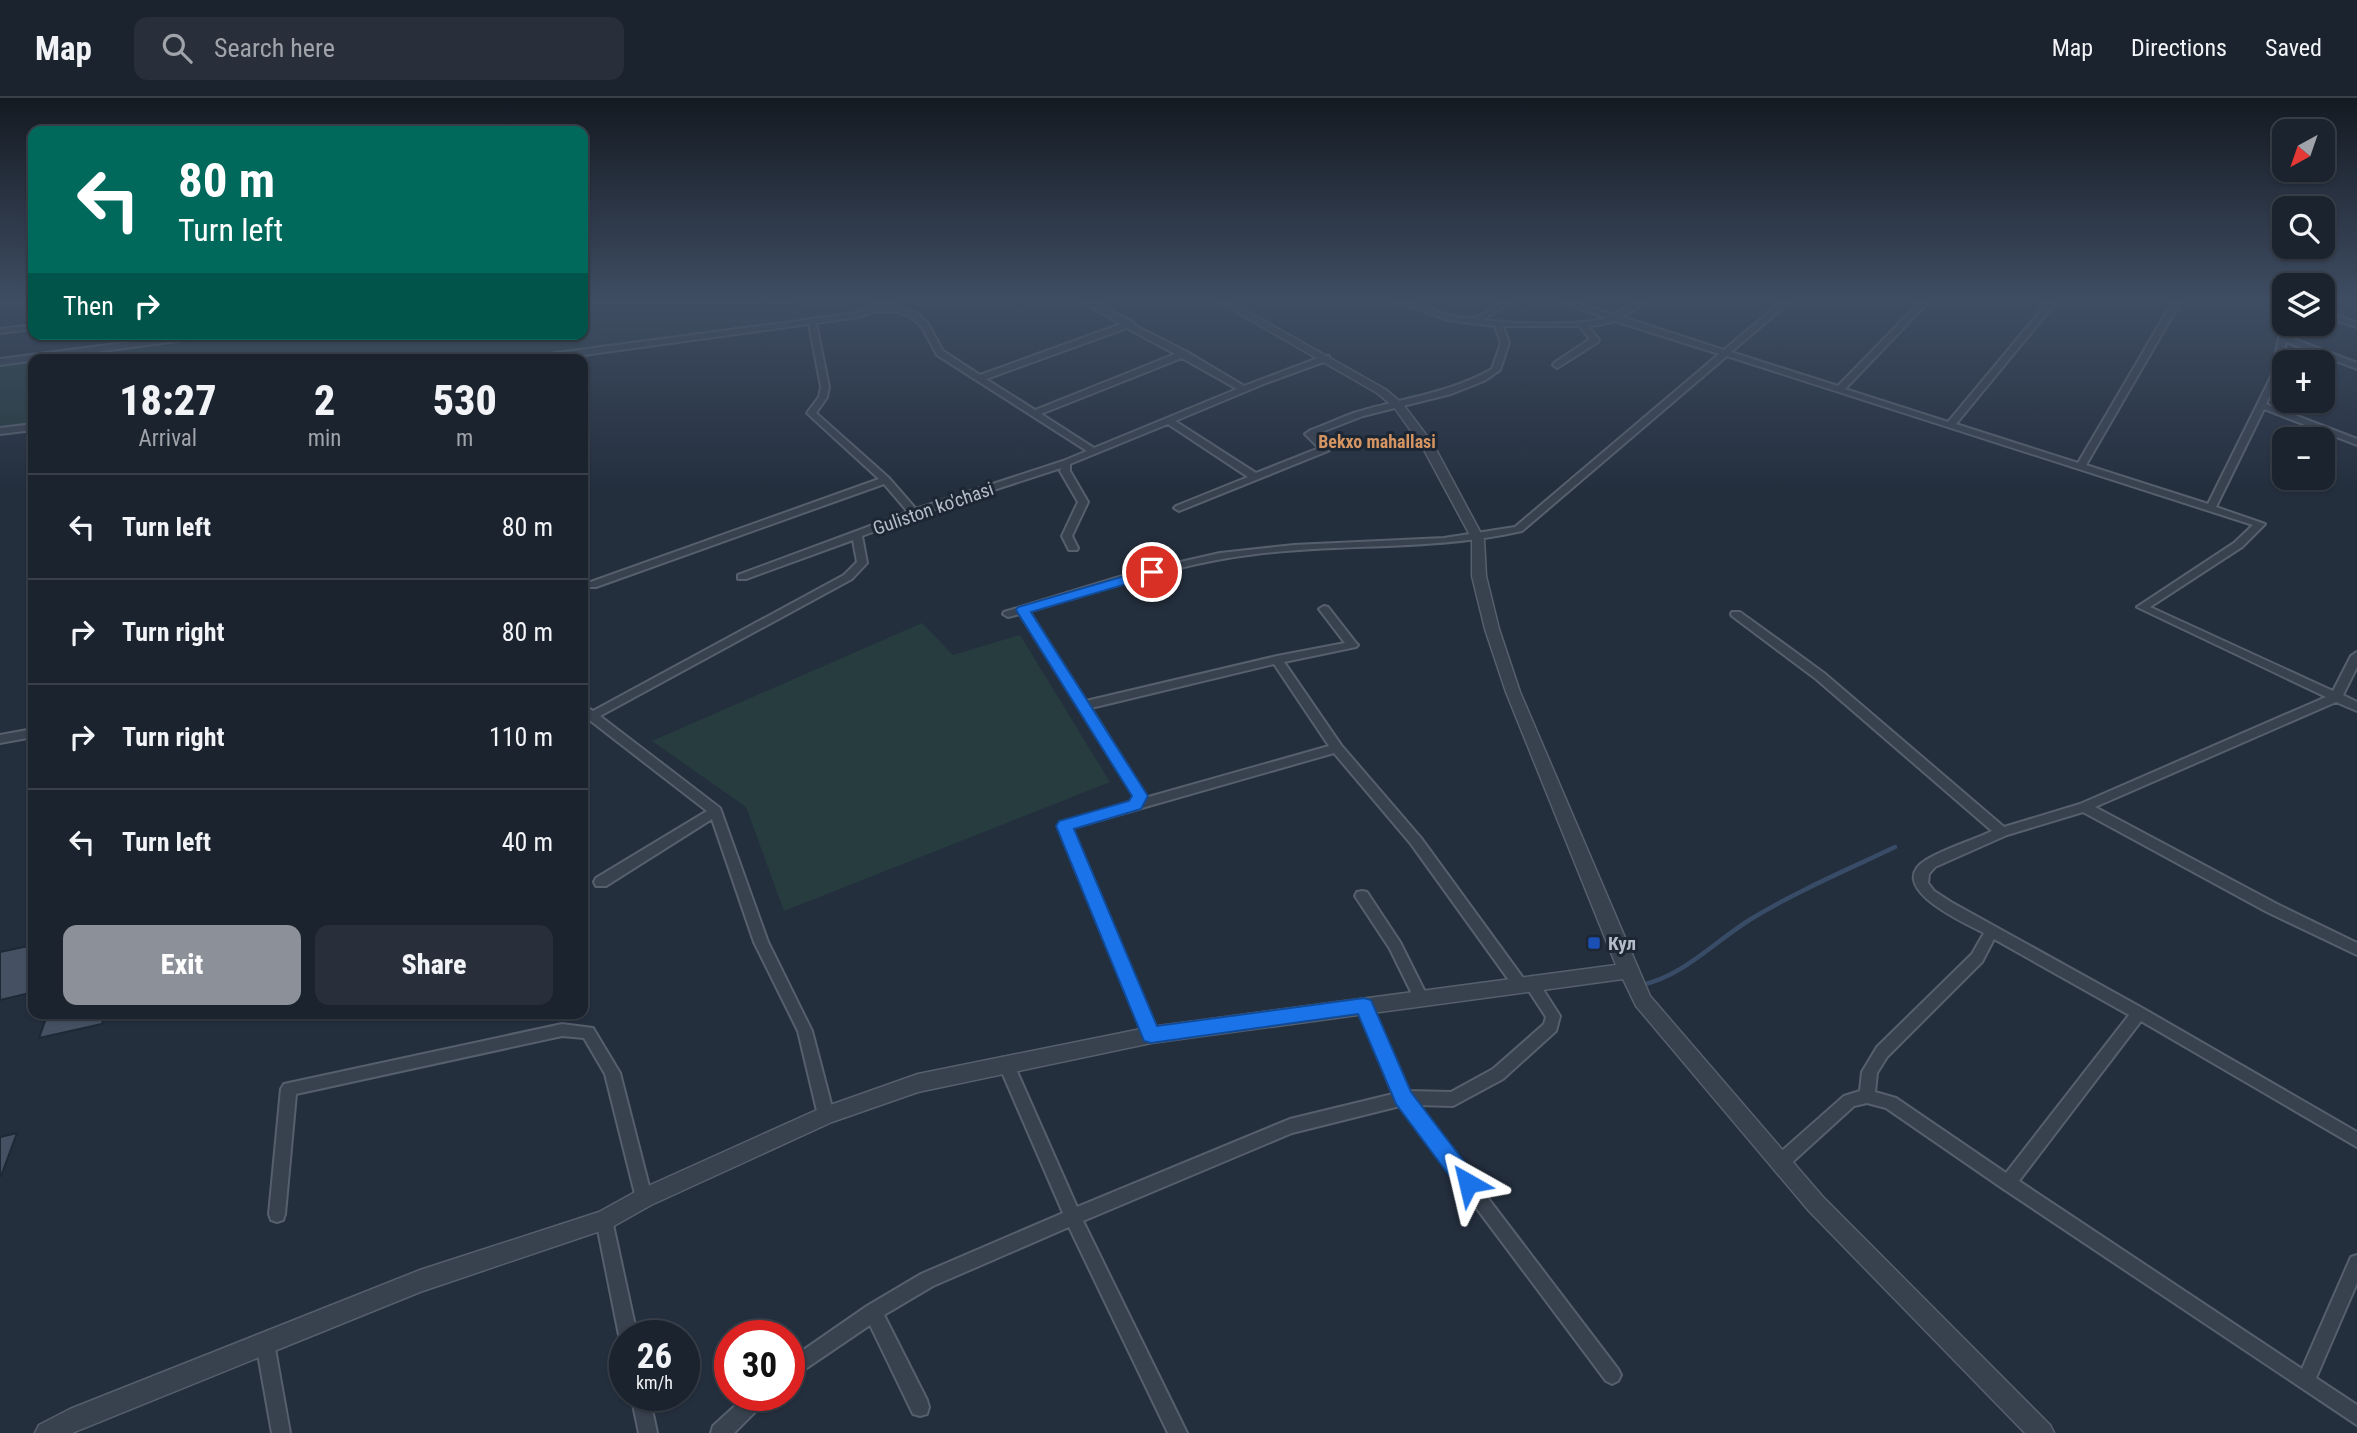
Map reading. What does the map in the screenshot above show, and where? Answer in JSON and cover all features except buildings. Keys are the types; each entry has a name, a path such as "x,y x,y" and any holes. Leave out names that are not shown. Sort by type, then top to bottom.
{"street":[{"path":"820,363 825,387 823,397 811,413 886,480 914,513"},
{"path":"955,363 1093,451"},
{"path":"978,379 1021,363"},
{"path":"1033,414 1161,363"},
{"path":"1200,363 1244,389"},
{"name":"Guliston ko'chasi","path":"588,711 848,577 862,563 857,535 914,513 1066,463 1312,363"},
{"path":"1336,363 1362,378 1398,405 1429,447 1478,539 1479,576 1492,629 1513,692 1628,971 1643,1001 1816,1204 2042,1433"},
{"path":"1180,508 1325,449 1310,435 1314,432 1358,415 1475,381 1496,370 1498,363"},
{"path":"1009,614 1110,583 1220,555 1344,544 1478,539 1518,529 1716,363"},
{"path":"1757,363 2260,524 2238,545 2142,607 2357,708"},
{"path":"1840,389 1865,363"},
{"path":"1951,424 2001,363"},
{"path":"2081,466 2141,363"},
{"path":"2211,508 2275,377 2278,363"},
{"path":"2261,405 2352,440 2357,433"},
{"path":"1168,420 1254,476"},
{"path":"0,431 28,428"},
{"path":"1066,463 1065,471 1083,502 1067,536 1073,548"},
{"path":"593,584 886,480"},
{"path":"742,577 857,535"},
{"path":"1083,706 1352,645 1324,609"},
{"path":"1023,610 1140,796 1135,805"},
{"path":"1737,614 1820,676 1989,824 2002,832"},
{"path":"2357,656 2336,698 2084,807 2002,832 1930,864 1922,872 1921,884 1929,895 1992,932 2139,1013 2357,1140"},
{"path":"805,1360 873,1312 928,1280 1290,1126 1404,1098 1453,1099 1507,1066 1551,1027 1553,1016 1416,841 1337,748 1277,660"},
{"path":"588,713 716,811 761,942 805,1031 826,1115"},
{"path":"0,738 28,734"},
{"path":"1151,1035 1065,826 1337,748"},
{"path":"2084,807 2272,908 2357,949"},
{"path":"601,882 716,811"},
{"path":"1362,896 1395,946 1421,998"},
{"path":"1867,1096 1870,1072 1882,1052 1977,958 1992,932"},
{"path":"52,1432 420,1281 604,1220 644,1198 826,1115 918,1083 1151,1035 1628,971"},
{"path":"1364,1006 1404,1098 1612,1375"},
{"path":"2008,1183 2139,1013"},
{"path":"277,1214 289,1089 562,1030 588,1032 612,1073 644,1198"},
{"path":"1006,1063 1073,1217 1178,1433"},
{"path":"1782,1162 1849,1101 1867,1096 1891,1103 2357,1416"},
{"path":"604,1220 625,1320"},
{"path":"2306,1381 2357,1263"},
{"path":"873,1312 920,1407"},
{"path":"265,1343 281,1433"},
{"path":"643,1411 648,1433"},
{"path":"720,1433 743,1411"}],"green space":[{"path":"28,363 28,424 0,428 0,366"},
{"path":"922,623 953,655 1020,635 1110,782 784,911 746,807 652,741"}],"waterway":[{"path":"1642,985 1686,966 1768,909 1895,847"}],"place":[{"name":"Кул","path":"1594,943"}],"district":[{"name":"Bekxo mahallasi","path":"1377,442"}],"route":[{"path":"1152,572 1023,610 1140,796 1135,805 1065,826 1151,1035 1364,1006 1404,1098 1468,1183"}]}
